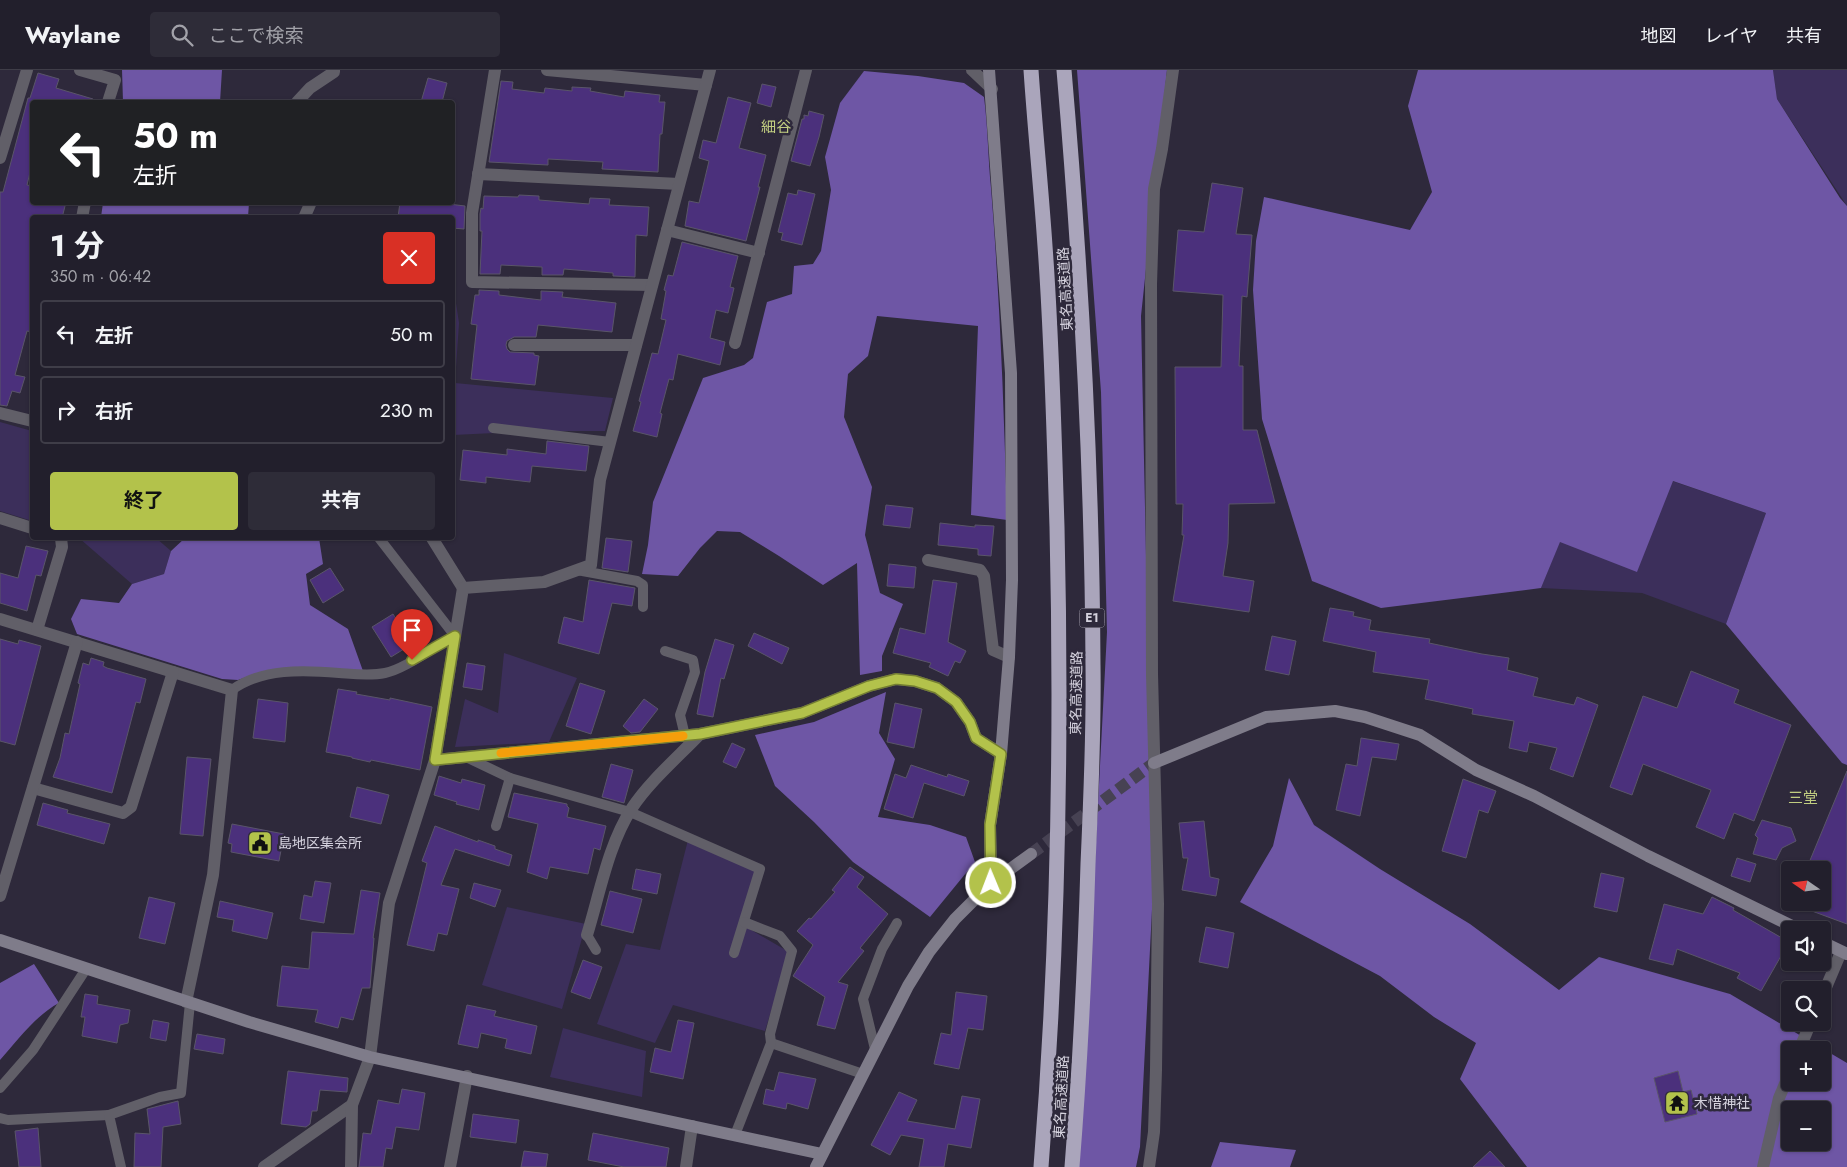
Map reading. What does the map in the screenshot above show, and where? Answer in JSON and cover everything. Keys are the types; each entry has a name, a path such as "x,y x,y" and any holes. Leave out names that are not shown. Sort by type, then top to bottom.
{"highway":[{"name":"東名高速道路","path":"1030,70 1045,248 1054,430 1060,658 1050,1048 1041,1167"},
{"name":"東名高速道路","path":"1064,70 1078,227 1089,441 1093,667 1091,797 1085,962 1072,1167"}],"street":[{"path":"0,158 26,70"},
{"path":"80,70 115,80 109,100"},
{"path":"299,100 310,88 334,72 334,70"},
{"path":"495,70 472,212 472,282 652,285"},
{"path":"547,70 706,85"},
{"path":"463,588 544,582 591,565 600,480 710,70"},
{"path":"735,343 806,70"},
{"path":"972,70 992,89"},
{"path":"989,70 992,89 1011,373 1012,580 1009,657 1001,754 990,825 991,883"},
{"path":"1149,1167 1154,1132 1158,904 1150,489 1151,284 1154,189 1162,149 1173,70"},
{"path":"478,174 679,184"},
{"path":"667,230 759,253"},
{"path":"514,344 636,345"},
{"path":"0,413 30,420"},
{"path":"0,518 30,527"},
{"path":"37,630 62,547 61,540"},
{"path":"351,1167 352,1105 370,1056 389,902 435,760 463,588 433,540"},
{"path":"928,560 980,570 984,576 993,650 1009,657"},
{"path":"0,619 232,690 213,875 188,1002"},
{"path":"0,896 4,866 33,788 77,642"},
{"path":"33,788 122,814 131,807 173,672"},
{"path":"435,760 700,734 802,713 869,686 896,679 915,681 937,688 956,702 970,722 976,738 1001,754"},
{"path":"1154,763 1266,718 1335,711 1365,716 1420,735 1476,770 1534,796 1648,856 1782,921"},
{"path":"587,935 615,841 630,812 658,778 700,734"},
{"path":"816,1167 908,986 929,952 955,919 991,883 1031,854"},
{"path":"0,940 249,1022 370,1056 822,1154"},
{"path":"1830,981 1844,953 1831,946"},
{"path":"450,1167 468,1076"},
{"path":"1763,1167 1783,1091"},
{"path":"264,1167 352,1105"},
{"path":"686,1167 692,1126"}],"lane":[{"path":"493,428 610,442"},
{"path":"232,690 242,682 287,672 374,675 386,673 399,668 455,636 381,540"},
{"path":"577,570 636,581 643,585 643,607"},
{"path":"665,651 693,660 695,672 680,715 685,736"},
{"path":"466,756 510,778 630,812 760,869 734,954"},
{"path":"496,826 510,778"},
{"path":"735,1135 771,1043 770,1034 792,951 780,936 744,922"},
{"path":"875,1049 863,999 882,949 897,923"},
{"path":"587,935 596,950"},
{"path":"0,1088 33,1050 86,969"},
{"path":"0,1118 8,1120 109,1115 160,1097 181,1093 188,1002"},
{"path":"771,1043 863,1074"},
{"path":"109,1115 120,1167"}],"shaded area":[{"path":"122,70 222,70 220,100 123,100"},
{"path":"1077,70 1167,70 1141,316 1153,890 1140,1147 1136,1167 1079,1167 1107,632 1101,392"},
{"path":"1418,70 1773,70 1777,99 1847,206 1847,765 1842,763 1726,624 1766,513 1673,481 1637,572 1560,542 1541,588 1381,608 1312,581 1262,419 1253,290 1256,241 1264,197 1410,230 1432,192 1408,106"},
{"path":"1773,70 1847,70 1847,206 1777,99"},
{"path":"864,71 964,83 984,97 999,313 1007,520 971,515 978,326 877,316 868,356 848,374 844,417 872,487 865,535 880,593 903,604 882,656 882,671 860,675 857,563 823,585 740,532 717,531 700,548 678,576 642,574 648,545 653,502 703,378 744,365 753,358 767,302 792,294 794,266 813,264 821,251 831,190 825,157 840,103"},
{"path":"103,205 249,205 248,215 101,215"},
{"path":"455,296 459,323 455,383"},
{"path":"455,383 613,398 605,431 533,431 455,435"},
{"path":"0,422 30,430 30,520 0,511"},
{"path":"1672,481 1766,513 1726,624 1642,593 1541,588 1560,541 1637,571"},
{"path":"81,540 158,540 171,551 164,574 132,584"},
{"path":"183,540 319,540 323,564 306,574 310,605 348,629 363,671 258,673 238,680 222,679 77,634 71,619 81,599 119,603 132,584 164,574 171,551"},
{"path":"504,653 577,678 549,742 455,747 465,699 498,713"},
{"path":"886,692 879,733 895,759 878,817 930,825 966,837 975,862 930,917 853,862 775,786 755,735 814,722"},
{"path":"1289,778 1314,825 1380,869 1470,924 1559,990 1599,957 1730,994 1781,1024 1781,1031 1793,1031 1810,1041 1781,1041 1781,1091 1831,1091 1831,1054 1847,1063 1847,1167 1527,1167 1460,1079 1476,1043 1434,1017 1380,976 1240,902 1273,846"},
{"path":"688,840 758,868 741,924 789,952 765,1031 673,1005 655,1043 597,1024 626,944 660,950"},
{"path":"507,907 586,924 562,1009 482,985"},
{"path":"34,964 59,1003 42,1014 0,1060 0,983"},
{"path":"563,1028 646,1051 642,1097 550,1077"},
{"path":"1220,1142 1296,1150 1290,1167 1211,1167"}],"building":[{"path":"38,73 59,79 56,88 93,99 30,100 30,172 27,185 30,186 30,205 65,205 63,215 30,215 30,332 27,331 15,375 25,377 20,393 12,391 7,406 0,405 0,192 3,192 28,98 30,98"},
{"path":"428,78 447,83 443,100 422,100"},
{"path":"501,81 513,82 512,89 544,93 545,88 572,91 572,87 591,88 590,91 624,97 625,91 660,95 659,102 665,102 662,134 660,134 658,172 602,169 603,162 548,159 548,165 489,162"},
{"path":"762,84 776,87 771,107 757,103"},
{"path":"728,97 751,103 739,148 766,155 746,241 685,226 689,201 699,203 709,161 699,158 703,140 716,143"},
{"path":"809,111 824,115 810,166 791,161 802,119 804,119 804,115 808,116"},
{"path":"1212,183 1243,188 1236,234 1252,235 1247,297 1242,296 1239,366 1243,366 1243,430 1257,430 1275,503 1229,504 1228,543 1223,576 1254,581 1249,612 1173,601 1184,535 1182,535 1183,504 1176,504 1175,367 1221,367 1223,295 1173,291 1178,230 1204,232"},
{"path":"798,190 815,194 802,245 781,240 783,233 778,232 788,193 797,195"},
{"path":"519,195 539,196 539,200 589,204 590,198 610,199 609,205 649,207 647,236 636,235 635,277 613,276 613,273 564,269 563,275 542,275 542,267 501,265 500,274 480,274 482,231 480,231 480,214 481,208 483,209 484,196 518,197"},
{"path":"400,205 465,206 464,229 455,228 455,215 398,215"},
{"path":"682,242 738,256 730,287 734,288 728,313 716,310 710,338 725,342 720,365 678,354 673,380 669,379 660,413 662,414 657,437 633,431 652,353 658,354 666,320 661,319 666,291 664,290 668,275 673,276"},
{"path":"479,290 499,291 499,295 541,300 541,291 563,292 562,297 616,303 612,332 538,325 536,337 514,337 507,341 506,345 510,352 534,353 534,355 539,356 535,385 471,379 477,325 471,324 475,295 479,295"},
{"path":"547,441 589,446 586,471 532,466 530,482 486,477 486,483 460,480 463,450 507,455 507,449 546,454"},
{"path":"886,505 913,508 910,528 883,525"},
{"path":"940,523 975,527 975,525 994,526 991,556 978,555 978,549 938,545"},
{"path":"606,538 632,541 628,572 602,568"},
{"path":"26,546 48,551 41,576 36,575 27,611 0,603 0,573 18,578"},
{"path":"889,564 916,567 914,588 887,586"},
{"path":"330,568 344,590 323,603 310,580"},
{"path":"589,580 635,588 632,606 612,603 599,654 558,643 564,617 583,622"},
{"path":"933,580 957,583 948,642 966,651 960,663 955,661 948,676 929,667 931,663 893,653 900,628 925,634"},
{"path":"1330,608 1354,612 1353,616 1371,620 1369,630 1430,639 1429,643 1509,658 1507,670 1538,678 1533,696 1574,705 1577,697 1598,705 1573,777 1550,769 1557,748 1529,742 1527,752 1509,748 1514,721 1472,714 1473,709 1425,699 1429,680 1373,672 1376,652 1323,641"},
{"path":"393,614 412,644 391,657 372,627"},
{"path":"754,633 789,648 782,664 748,646"},
{"path":"1272,636 1296,641 1289,675 1265,670"},
{"path":"0,639 18,644 19,640 41,646 15,745 0,741"},
{"path":"715,639 734,645 724,679 721,678 713,717 697,714 705,672"},
{"path":"91,658 104,662 103,666 107,668 146,679 140,703 136,702 112,793 53,777 60,758 65,733 69,734 83,663 89,665"},
{"path":"467,663 485,666 482,690 463,687"},
{"path":"1691,671 1739,690 1734,703 1791,725 1754,821 1734,813 1724,839 1696,827 1711,790 1643,764 1632,795 1610,787 1643,696 1677,708"},
{"path":"580,683 605,691 591,734 566,726"},
{"path":"338,689 357,692 356,694 390,700 390,698 432,707 420,770 371,760 370,762 326,752"},
{"path":"258,699 288,703 285,742 253,738"},
{"path":"644,699 658,709 640,732 631,733 623,726"},
{"path":"895,703 922,709 914,748 887,742"},
{"path":"1361,738 1399,744 1396,760 1372,757 1360,816 1336,810 1346,764 1357,766"},
{"path":"732,743 745,749 736,768 723,762"},
{"path":"187,757 211,759 203,836 180,834"},
{"path":"611,764 633,770 624,803 602,797"},
{"path":"911,765 947,777 948,774 969,781 964,796 924,783 913,818 884,809 895,774 906,778"},
{"path":"1847,771 1847,924 1812,911 1831,911 1831,861 1810,861"},
{"path":"439,776 461,783 462,779 485,785 479,810 456,804 457,802 434,795"},
{"path":"1463,779 1496,791 1488,813 1479,810 1466,858 1442,851"},
{"path":"357,787 389,795 381,824 350,817"},
{"path":"514,793 567,804 569,808 567,817 606,826 600,850 594,848 588,874 550,867 547,879 527,872 538,824 508,817"},
{"path":"43,803 68,810 67,813 110,824 104,844 37,825"},
{"path":"1762,820 1791,828 1796,841 1782,848 1776,860 1753,854 1758,838 1755,835"},
{"path":"1204,821 1210,877 1219,879 1216,896 1182,890 1188,858 1183,858 1179,823"},
{"path":"232,824 284,834 279,861 231,852 232,844 228,843"},
{"path":"435,826 478,842 478,840 495,846 495,849 512,855 509,866 455,849 441,885 459,889 447,935 438,933 434,951 407,945 427,863 422,861"},
{"path":"1737,858 1756,864 1750,882 1731,876"},
{"path":"850,867 864,877 857,887 888,914 860,948 864,951 838,982 848,985 835,1029 817,1025 825,997 793,976 813,945 797,931 809,918 811,919 835,892 832,890"},
{"path":"636,869 661,874 657,894 632,889"},
{"path":"1601,873 1624,878 1617,912 1594,907"},
{"path":"315,881 331,883 324,923 300,919 304,895 312,897"},
{"path":"474,883 501,890 495,907 470,898"},
{"path":"361,890 380,893 373,938 370,988 362,988 353,1020 341,1017 338,1028 315,1022 318,1010 277,1006 282,966 309,969 312,932 354,934"},
{"path":"610,891 642,899 633,933 601,925"},
{"path":"149,897 175,903 165,944 139,938"},
{"path":"1712,897 1734,908 1733,910 1781,937 1781,956 1761,991 1737,978 1740,973 1677,949 1673,965 1649,959 1664,904 1703,914"},
{"path":"220,901 273,913 267,939 232,931 234,920 217,917"},
{"path":"1206,927 1234,933 1228,968 1199,962"},
{"path":"583,960 602,967 590,999 571,992"},
{"path":"956,992 987,996 983,1030 968,1028 959,1069 934,1064 941,1033 951,1035"},
{"path":"85,994 98,996 97,1004 130,1010 128,1023 120,1025 117,1043 82,1036 85,1017 81,1017"},
{"path":"467,1005 496,1011 494,1016 537,1026 531,1054 505,1048 507,1039 481,1033 478,1048 458,1044"},
{"path":"153,1020 169,1023 166,1041 150,1038"},
{"path":"678,1020 694,1023 683,1079 650,1072 655,1048 671,1052"},
{"path":"197,1034 225,1039 223,1054 194,1049"},
{"path":"288,1071 348,1078 347,1092 320,1090 317,1111 312,1111 310,1124 306,1127 281,1124"},
{"name":"木惜神社","path":"1678,1071 1683,1092 1691,1090 1697,1114 1665,1122 1654,1078"},
{"path":"779,1072 816,1079 808,1109 787,1103 786,1109 763,1104 766,1089 774,1091"},
{"path":"402,1089 425,1093 419,1130 396,1127 392,1149 386,1148 383,1167 359,1167 363,1133 371,1134 378,1100 399,1104"},
{"path":"899,1092 917,1100 907,1121 955,1129 962,1096 980,1099 971,1148 948,1144 944,1167 919,1167 924,1139 901,1135 890,1155 871,1145"},
{"path":"178,1101 181,1124 163,1127 161,1167 134,1167 135,1133 150,1134 147,1109"},
{"path":"473,1114 519,1120 516,1143 470,1137"},
{"path":"38,1128 41,1167 19,1167 15,1131"},
{"path":"593,1133 669,1148 666,1167 624,1167 588,1160"},
{"path":"524,1151 548,1154 546,1167 521,1167"},
{"path":"1490,1151 1505,1167 1473,1167"}],"tunnel":[{"path":"1031,854 1154,763"}],"slow traffic":[{"path":"501,753 683,736"}],"place":[{"name":"島地区集会所","path":"260,843"},
{"name":"木惜神社","path":"1677,1103"}],"district":[{"name":"細谷","path":"776,127"},
{"name":"三堂","path":"1803,798"}],"route":[{"path":"412,660 455,636 435,760 700,734 802,713 869,686 896,679 915,681 937,688 956,702 970,722 976,738 1001,754 990,825 991,883"}]}
